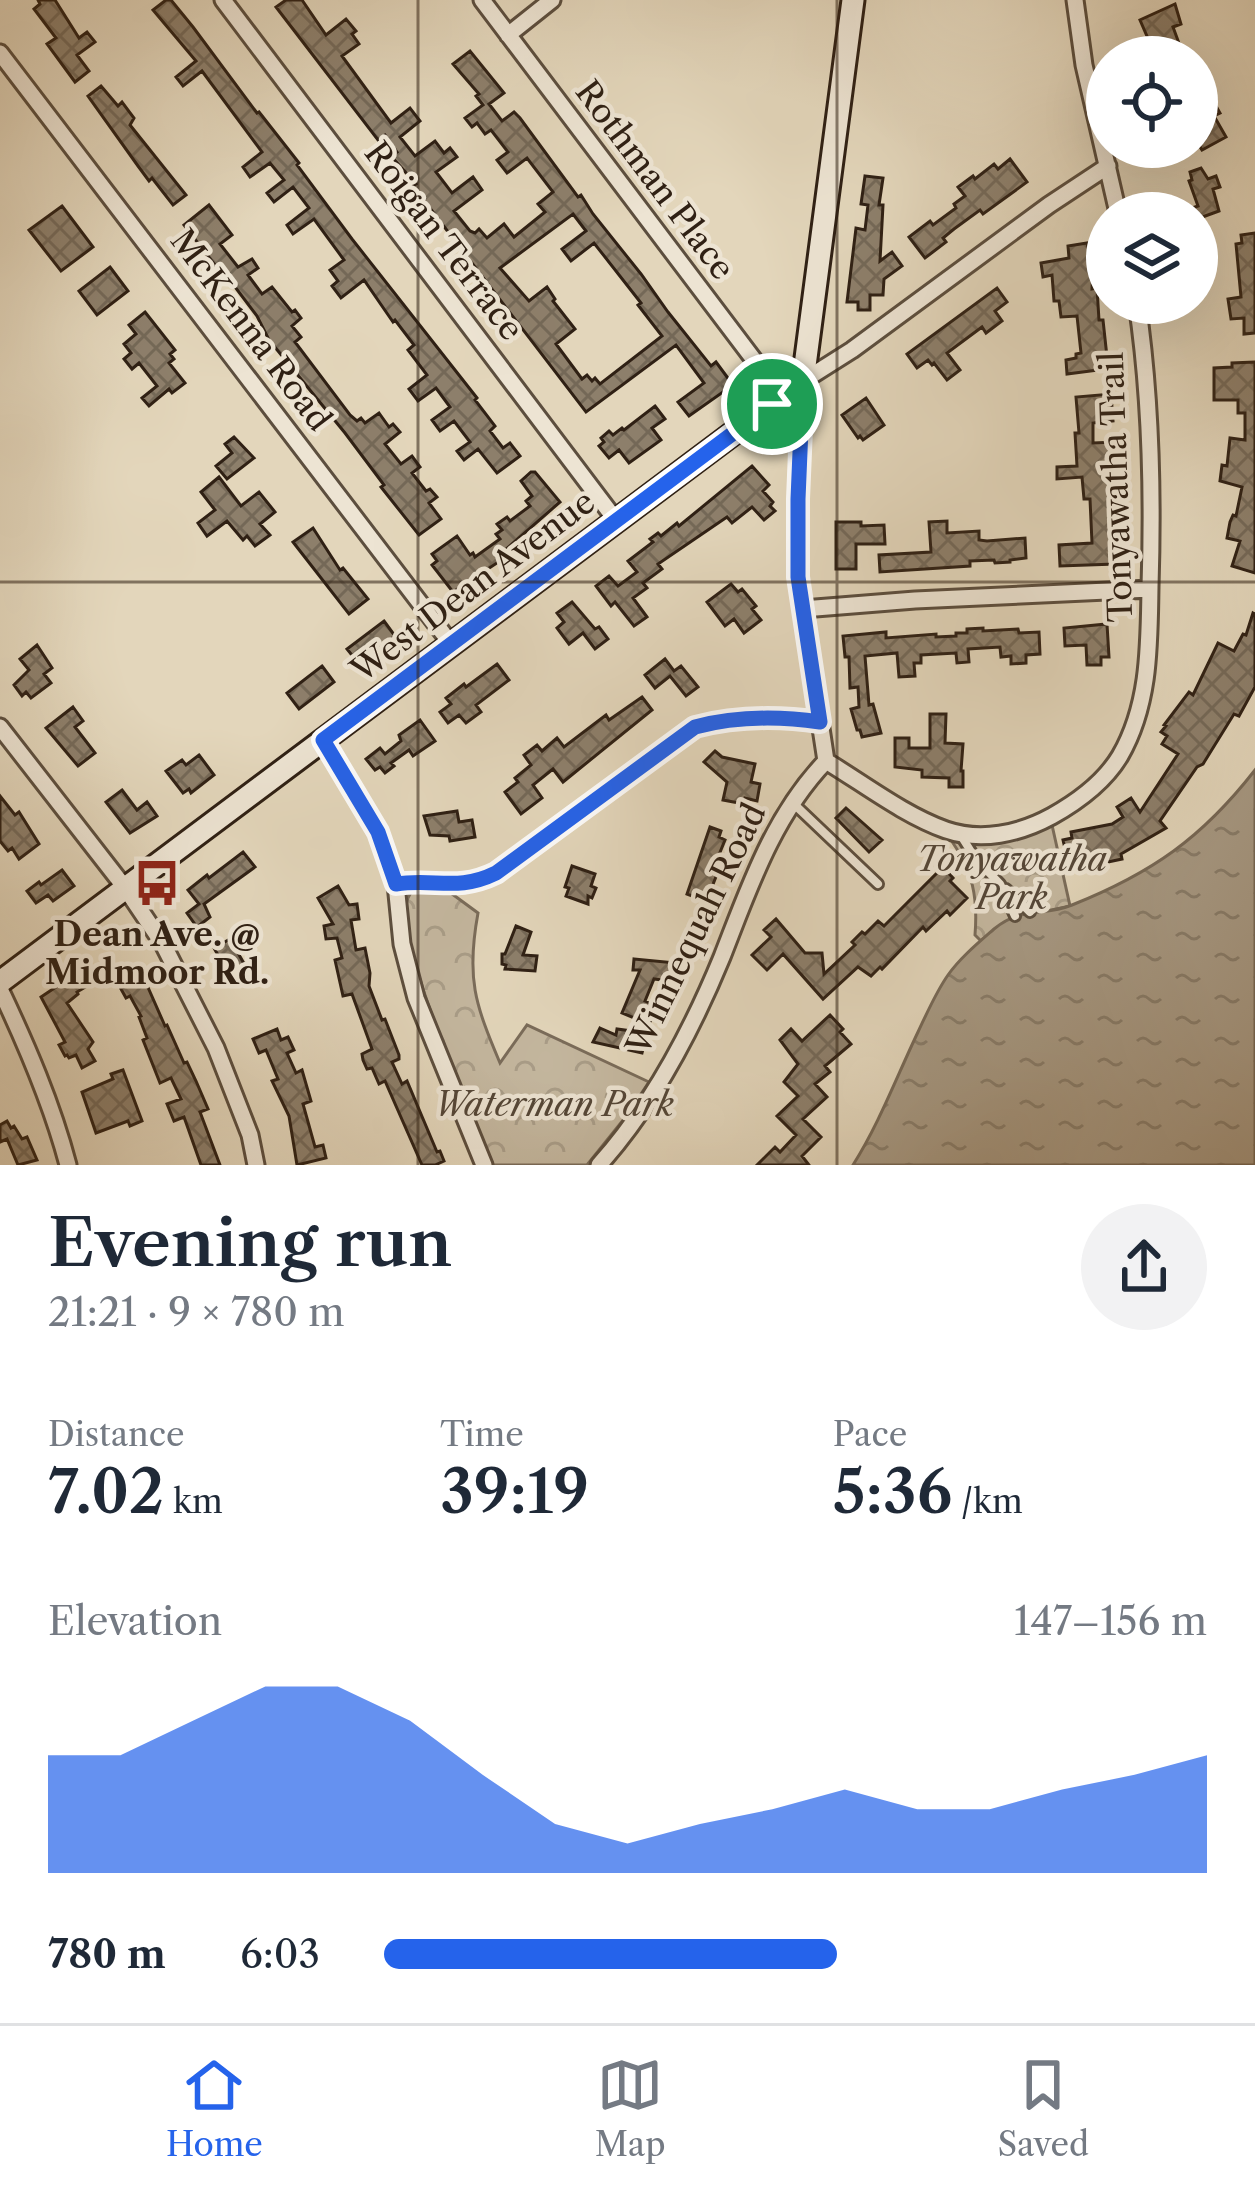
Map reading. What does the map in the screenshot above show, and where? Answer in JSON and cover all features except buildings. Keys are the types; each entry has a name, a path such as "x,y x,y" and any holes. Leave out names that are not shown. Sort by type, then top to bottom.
{"street":[{"name":"Roigan Terrace","path":"223,0 615,519"},
{"name":"Rothman Place","path":"482,0 782,397"},
{"path":"508,35 552,0"},
{"path":"826,761 798,577 797,540 803,381 853,0"},
{"path":"1075,0 1086,73"},
{"name":"McKenna Road","path":"0,53 452,645"},
{"name":"West Dean Avenue","path":"0,985 615,519 1105,168"},
{"name":"Tonyawatha Trail","path":"826,761 946,830 994,836 1040,822 1100,782 1119,758 1143,697 1150,644 1153,522 1138,324"},
{"path":"803,609 1150,589"},
{"path":"396,884 464,885 496,873 695,727 726,719 788,717 820,722"},
{"path":"0,727 164,944 217,1048 250,1135 256,1165"},
{"path":"323,740 378,832 396,884 401,944 416,998 484,1165"},
{"name":"Winnequah Road","path":"599,1165 680,1046 760,861 826,761"},
{"path":"0,985 28,1047 68,1165"}],"lane":[{"path":"794,804 878,884"},
{"path":"960,832 975,857 1030,912"},
{"path":"1000,884 1016,916"}],"green space":[{"name":"Tonyawatha Park","path":"1052,825 1070,906 1013,919 981,941 975,935 975,897 969,874 951,840 1003,841"},
{"name":"Waterman Park","path":"421,888 444,888 478,913 475,990 500,1063 527,1025 649,1082 587,1165 493,1165 436,1026 410,945 406,913 410,894"}],"water":[{"path":"1255,770 1255,1165 853,1165 936,995 970,951 1014,917 1072,905 1151,866 1195,834"}],"place":[{"name":"Dean Ave. @ Midmoor Rd.","path":"157,883"}],"route":[{"path":"803,381 798,577 820,722 788,717 726,719 695,727 496,873 464,885 396,884 378,832 323,740 772,404 803,381"}]}
